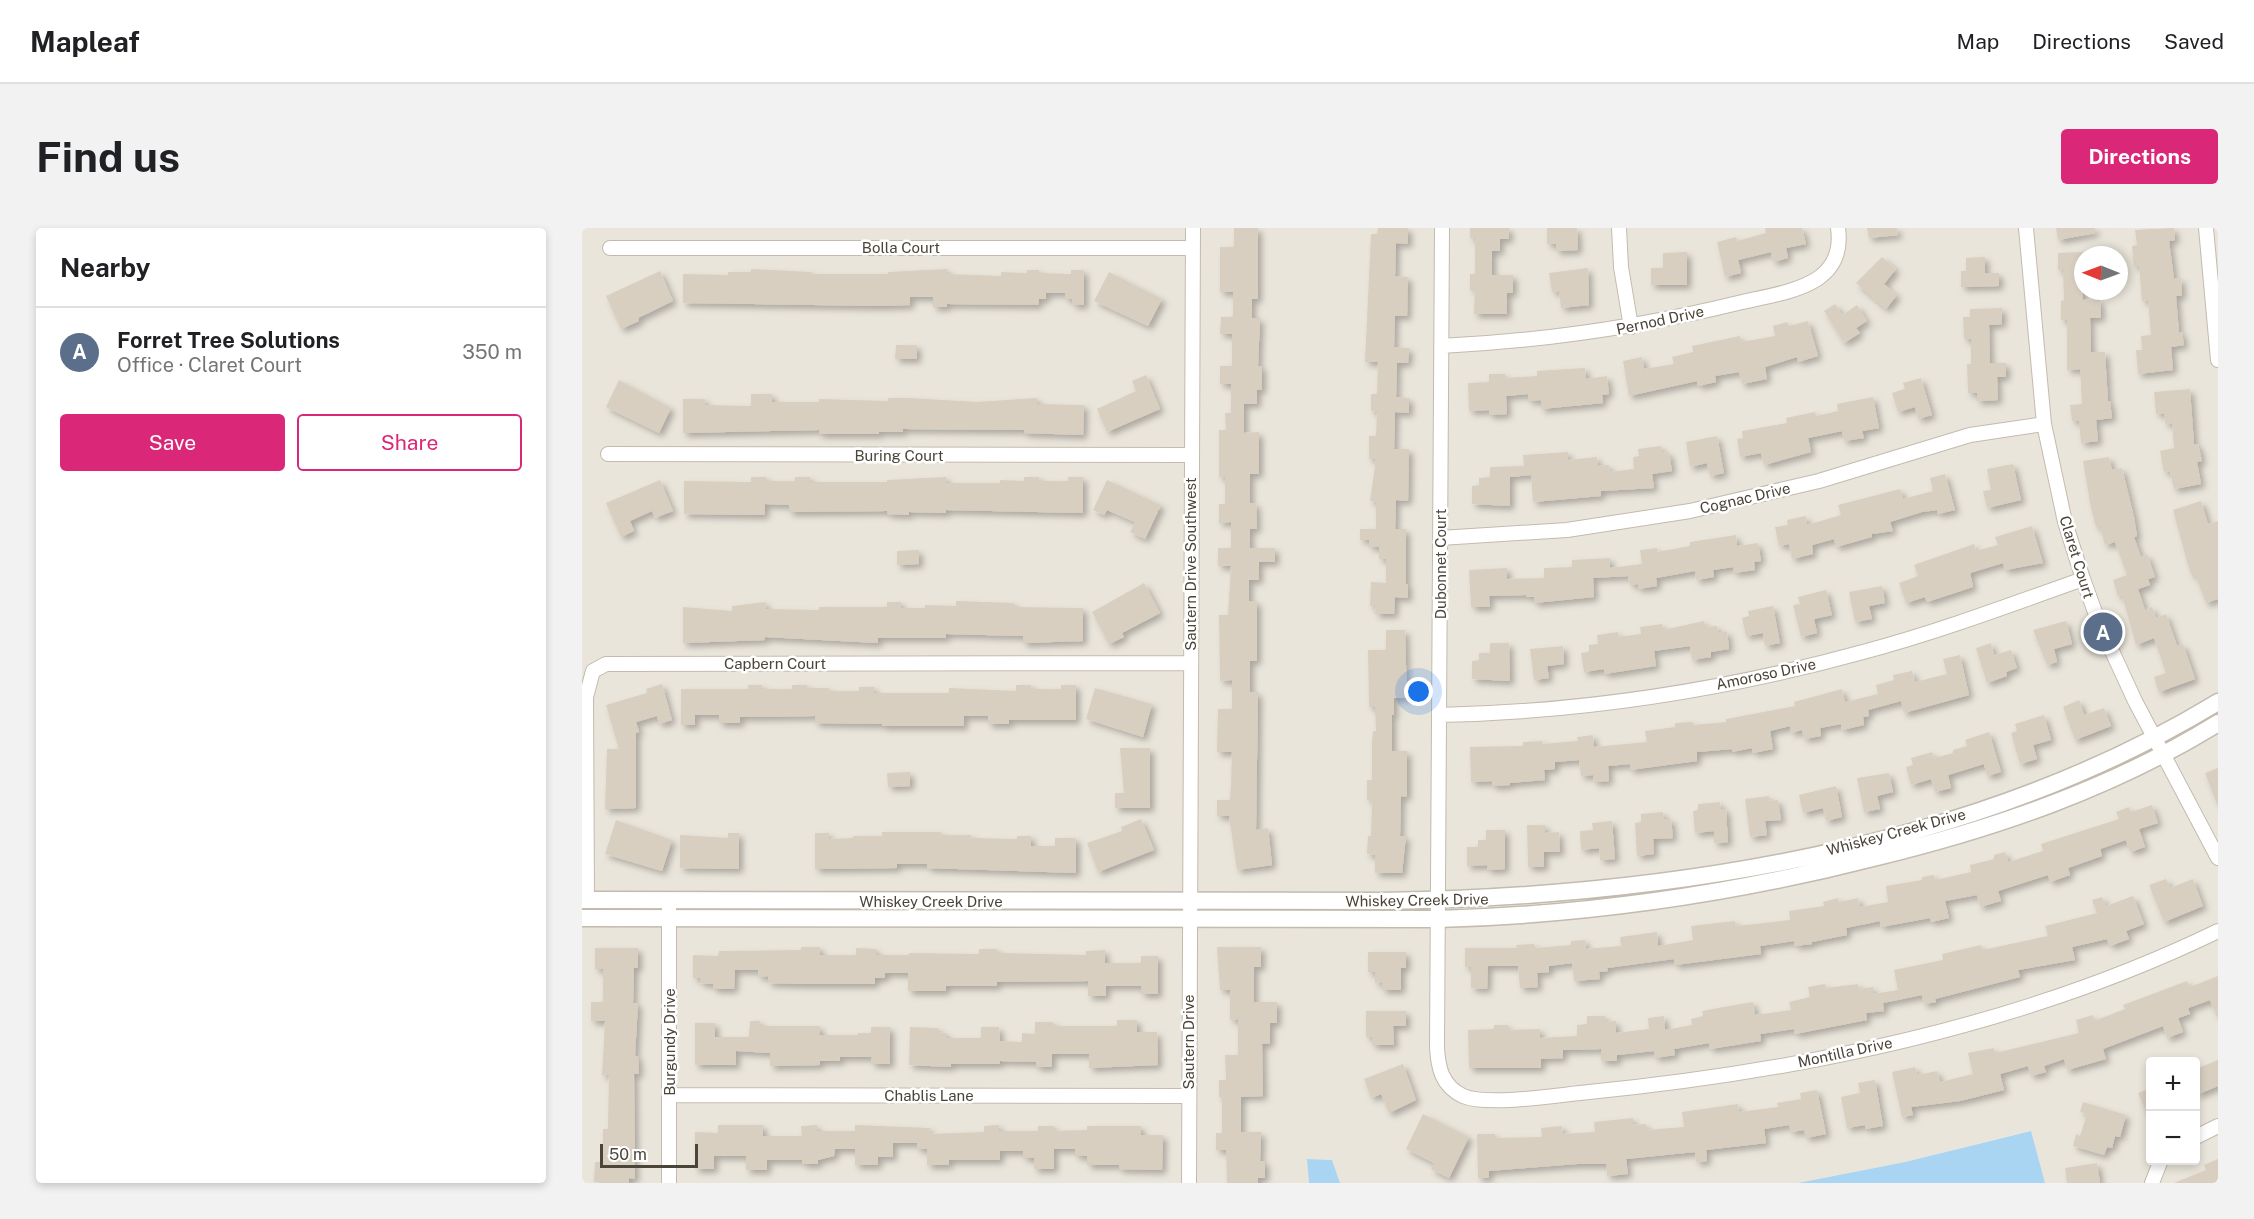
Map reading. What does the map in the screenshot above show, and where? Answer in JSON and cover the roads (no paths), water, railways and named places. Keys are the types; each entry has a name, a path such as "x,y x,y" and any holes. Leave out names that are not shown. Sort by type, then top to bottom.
{"street":[{"name":"Sautern Drive Southwest","path":"1188,901 1193,228"},
{"name":"Dubonnet Court","path":"1442,228 1438,1062 1442,1076 1458,1093"},
{"path":"1618,228 1621,267 1631,327"},
{"name":"Pernod Drive","path":"1441,346 1524,342 1631,327 1757,298 1815,280 1835,260 1839,245 1838,228"},
{"name":"Claret Court","path":"2026,228 2044,424 2065,522 2083,579 2114,656 2218,858"},
{"path":"2206,228 2213,252 2218,360"},
{"name":"Bolla Court","path":"610,248 1192,248"},
{"name":"Cognac Drive","path":"1440,538 1567,530 1679,512 1819,481 1970,435 2044,424"},
{"name":"Buring Court","path":"608,454 1191,455"},
{"name":"Amoroso Drive","path":"1438,715 1582,706 1741,681 1864,652 1928,633 2083,579"},
{"name":"Capbern Court","path":"584,900 587,683 593,670 606,664 1190,663"},
{"name":"Whiskey Creek Drive","path":"584,900 1438,900 1497,898 1635,885 1795,859 1918,829 2001,803 2045,788 2157,738 2218,702"},
{"name":"Whiskey Creek Drive","path":"582,918 1438,919 1554,913 1622,905 1766,883 1828,870 1917,847 2006,820 2106,782 2164,754 2218,723"},
{"name":"Burgundy Drive","path":"669,900 669,1183"},
{"name":"Sautern Drive","path":"1188,901 1188,1183"},
{"name":"Montilla Drive","path":"1458,1093 1480,1100 1494,1100 1632,1088 1712,1078 1855,1051 1956,1026 2044,1000 2148,963 2218,931"},
{"name":"Chablis Lane","path":"669,1095 1189,1096"},
{"path":"2200,1135 2218,1126"},
{"path":"2152,1183 2159,1165"}],"water":[{"path":"2031,1131 2045,1183 1798,1183 1905,1162"},
{"path":"1307,1159 1332,1160 1340,1183 1309,1183"}],"place":[{"name":"Forret Tree Solutions","path":"2103,632"}]}
